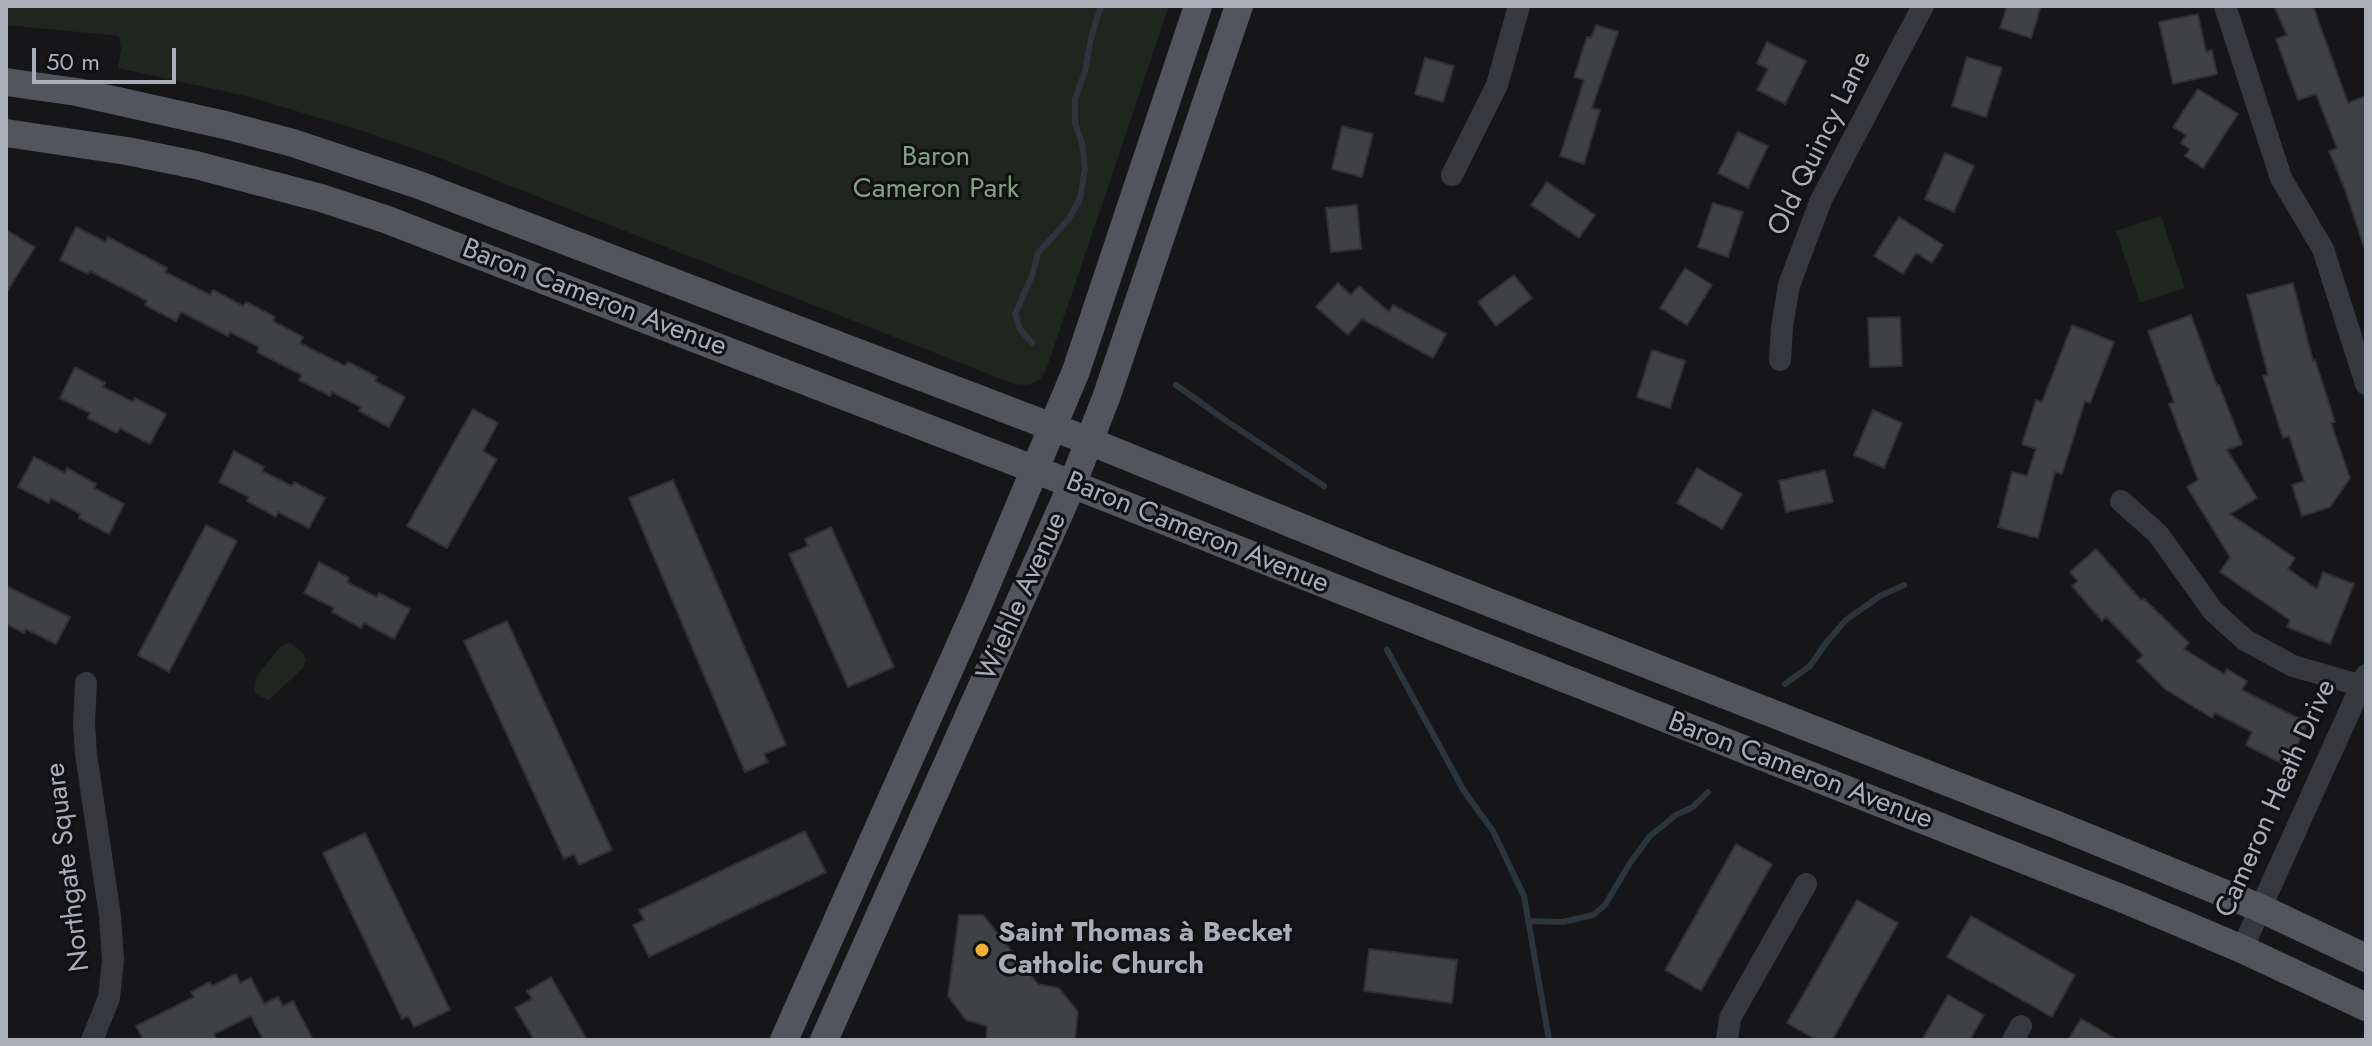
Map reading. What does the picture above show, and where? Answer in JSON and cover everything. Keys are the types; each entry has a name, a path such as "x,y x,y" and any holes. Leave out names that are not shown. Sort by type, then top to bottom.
{"main road":[{"name":"Wiehle Avenue","path":"784,1040 1036,470 1076,371 1198,6"},
{"name":"Wiehle Avenue","path":"824,1040 1072,485 1106,398 1239,6"},
{"name":"Baron Cameron Avenue","path":"6,82 77,92 239,129 348,160 495,214 1089,441 1396,566 2057,825 2260,908 2366,958"},
{"name":"Baron Cameron Avenue","path":"6,133 127,151 258,180 347,206 467,249 2117,897 2242,949 2366,1007"}],"street":[{"path":"1452,175 1497,85 1519,6"},
{"name":"Old Quincy Lane","path":"1780,360 1789,285 1821,200 1923,6"},
{"path":"2225,6 2281,178 2323,249 2366,384"},
{"path":"2121,501 2158,534 2213,611 2245,640 2293,666 2365,682"},
{"name":"Cameron Heath Drive","path":"2242,949 2365,682"},
{"name":"Northgate Square","path":"86,683 86,754 110,916 113,960 109,998 92,1040"},
{"path":"1727,1040 1730,1018 1806,884"}],"green space":[{"name":"Baron Cameron Park","path":"6,6 1169,6 1046,370 1040,379 1028,385 1014,384 437,157 363,131 246,96 118,68 121,49 119,36 6,25"},
{"path":"2161,216 2185,288 2140,303 2116,231"},
{"path":"289,642 303,653 306,660 303,668 269,700 257,695 254,691 259,673 280,647"}],"building":[{"path":"2007,6 2041,6 2031,38 2000,28"},
{"path":"2274,6 2313,6 2348,103 2366,96 2364,247 2329,151 2337,148 2316,94 2298,100 2276,39 2287,35"},
{"path":"2198,14 2206,52 2212,50 2217,74 2173,84 2159,22"},
{"path":"1596,25 1618,32 1592,108 1600,110 1584,164 1560,156 1584,80 1574,77 1587,37 1591,38"},
{"path":"1767,42 1806,61 1785,104 1757,90 1768,69 1757,63"},
{"path":"1967,57 2002,68 1986,117 1952,106"},
{"path":"1425,58 1454,66 1443,102 1415,94"},
{"path":"2198,89 2238,114 2203,168 2185,156 2190,149 2181,143 2186,135 2173,127"},
{"path":"1342,126 1373,134 1362,177 1332,169"},
{"path":"1738,132 1768,146 1748,188 1718,173"},
{"path":"1945,153 1974,166 1954,212 1925,199"},
{"path":"1547,182 1595,215 1579,238 1531,205"},
{"path":"1713,203 1743,212 1728,257 1698,247"},
{"path":"1357,205 1361,249 1331,252 1326,208"},
{"path":"1899,217 1943,245 1932,263 1916,253 1903,274 1874,256"},
{"path":"76,227 106,242 108,237 210,295 213,290 243,306 246,302 303,337 300,343 345,366 348,362 377,377 375,381 405,397 389,427 359,411 361,407 299,380 302,375 257,352 259,347 230,332 228,336 181,312 176,321 145,305 147,301 90,271 88,274 60,260"},
{"path":"6,230 35,247 6,293"},
{"path":"1685,268 1712,285 1687,325 1660,308"},
{"path":"1514,275 1532,298 1496,326 1478,302"},
{"path":"1338,283 1351,295 1359,286 1389,312 1393,305 1446,334 1433,358 1362,319 1348,335 1316,307"},
{"path":"2293,283 2313,361 2335,422 2331,423 2350,478 2330,507 2302,516 2292,485 2304,481 2289,436 2283,438 2263,376 2268,375 2247,295"},
{"path":"2191,315 2242,444 2227,450 2257,498 2230,514 2295,558 2288,569 2317,589 2323,572 2354,584 2330,644 2287,627 2290,620 2220,572 2230,557 2187,487 2198,480 2169,404 2174,402 2148,331"},
{"path":"1900,317 1902,366 1870,367 1868,318"},
{"path":"2072,325 2114,342 2090,403 2085,401 2062,474 2055,472 2038,538 1998,527 2012,472 2027,476 2036,449 2022,444 2036,400 2042,402"},
{"path":"1652,350 1685,361 1670,408 1637,397"},
{"path":"75,367 105,383 103,387 133,402 135,398 166,414 150,444 120,428 117,433 88,418 90,413 60,398"},
{"path":"473,409 498,423 483,451 497,459 447,548 407,526"},
{"path":"1873,410 1902,423 1884,468 1854,455"},
{"path":"234,451 264,467 262,471 292,486 294,482 325,498 309,528 278,512 276,517 247,501 249,497 219,482"},
{"path":"34,457 65,473 67,468 96,484 94,488 124,504 109,534 51,498 49,503 18,487"},
{"path":"1697,468 1742,494 1722,529 1677,503"},
{"path":"1825,470 1833,502 1786,512 1779,481"},
{"path":"673,480 786,745 764,754 768,762 745,772 629,498"},
{"path":"206,525 237,541 169,672 138,655"},
{"path":"831,527 894,667 848,687 789,554 808,546 805,539"},
{"path":"2096,549 2141,600 2143,598 2189,643 2184,649 2224,674 2227,669 2247,681 2242,690 2308,723 2287,766 2246,745 2252,732 2215,713 2212,718 2165,689 2137,661 2143,655 2106,617 2102,621 2072,586 2078,581 2070,572"},
{"path":"319,562 349,578 347,582 377,597 379,593 410,609 394,639 364,623 361,628 332,612 334,608 304,593"},
{"path":"6,586 70,617 56,644 26,629 24,633 6,624"},
{"path":"507,621 612,850 579,865 574,854 564,859 464,641"},
{"path":"805,831 826,872 649,957 633,925 644,920 639,910"},
{"path":"365,833 450,1010 414,1027 408,1016 402,1019 323,853"},
{"path":"1736,844 1772,864 1701,991 1665,970"},
{"path":"1857,900 1898,923 1832,1040 1817,1040 1787,1023"},
{"name":"Saint Thomas à Becket Catholic Church","path":"959,915 983,915 1038,984 1059,988 1078,1012 1075,1040 986,1040 987,1026 966,1020 948,996"},
{"path":"1971,916 2075,975 2052,1017 1947,957"},
{"path":"1369,949 1457,960 1452,1003 1364,991"},
{"path":"236,974 240,983 251,978 264,1004 278,997 283,1006 293,1001 313,1040 263,1040 251,1016 214,1034 217,1040 143,1040 136,1026 194,997 191,992 210,982 212,986"},
{"path":"551,977 587,1040 534,1040 515,1008 532,999 527,991"},
{"path":"1948,995 1984,1015 1970,1040 1922,1040"},
{"path":"2081,1019 2118,1040 2068,1040"}],"waterway":[{"path":"1032,343 1020,329 1015,314 1032,276 1038,253 1069,219 1080,198 1085,169 1082,143 1075,123 1075,99 1101,6"},
{"path":"1176,385 1324,486"},
{"path":"1785,684 1810,666 1846,620 1880,596 1904,585"},
{"path":"1387,650 1464,791 1493,831 1524,896 1549,1040"},
{"path":"1529,921 1563,922 1593,915 1605,905 1650,836 1676,815 1693,807 1708,792"}],"place":[{"name":"Saint Thomas à Becket Catholic Church","path":"982,950"}]}
